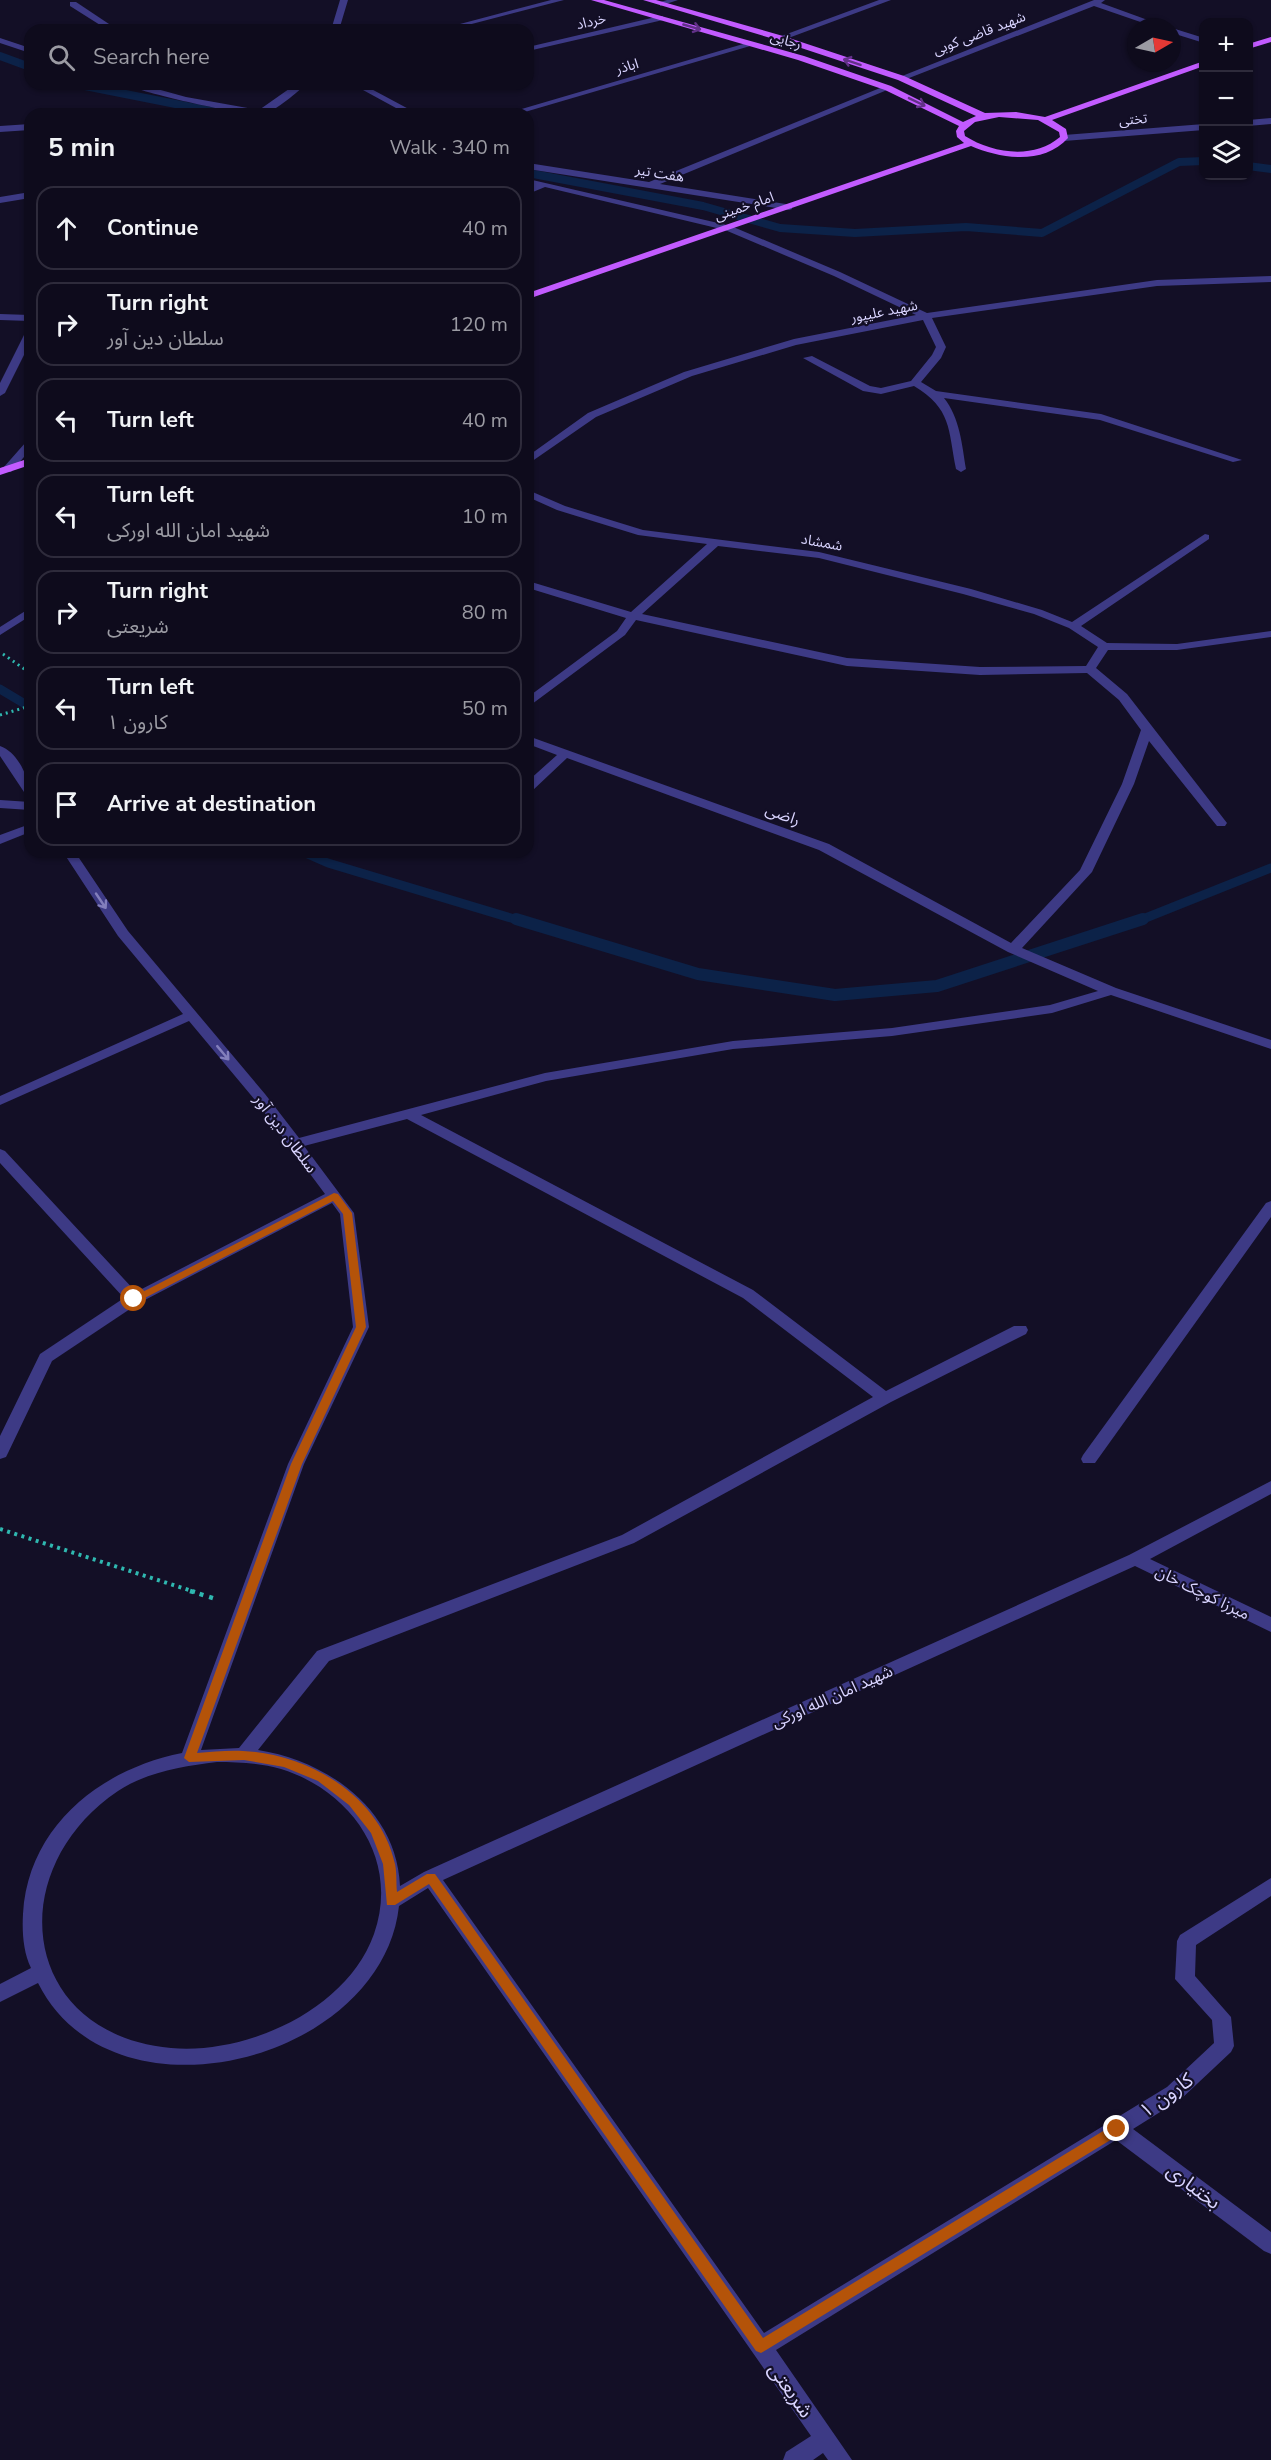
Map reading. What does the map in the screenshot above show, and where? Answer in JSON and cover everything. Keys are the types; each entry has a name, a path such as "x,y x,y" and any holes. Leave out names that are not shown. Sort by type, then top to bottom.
{"main road":[{"name":"رجایی","path":"595,0 753,44 888,88 963,125"},
{"name":"رجایی","path":"646,0 780,38 901,78 984,116"},
{"path":"1253,45 1271,39"},
{"path":"1045,120 1199,64"},
{"path":"1015,114 1045,120 1062,131 1064,138 1059,144 1049,149 1025,153 998,152 969,144 961,137 960,131 963,125 984,116 1015,114"},
{"name":"امام خمینی","path":"534,294 969,144"},
{"path":"3,471 24,463"}],"street":[{"path":"464,24 560,0"},
{"path":"663,4 674,0"},
{"path":"780,38 887,0"},
{"path":"339,24 342,1"},
{"path":"1097,2 1139,18"},
{"name":"شهید قاضی کوبی","path":"901,78 1097,2"},
{"path":"74,4 105,24"},
{"name":"خرداد","path":"534,48 660,18"},
{"path":"1181,33 1199,40"},
{"path":"0,40 24,49"},
{"name":"اباذر","path":"530,108 753,44"},
{"path":"650,185 888,88"},
{"path":"151,90 233,108"},
{"path":"268,108 295,90"},
{"path":"368,90 402,108"},
{"path":"1253,123 1271,121"},
{"path":"0,129 24,127"},
{"name":"تختی","path":"1064,138 1199,127"},
{"name":"هفت تیر","path":"534,167 789,207"},
{"path":"534,183 733,226 926,316 941,347 937,356 915,383 875,391 808,358"},
{"path":"534,188 544,184"},
{"path":"0,200 24,196"},
{"name":"شهید علیپور","path":"534,456 592,415 688,374 794,342 926,316 1157,283 1271,279"},
{"path":"0,317 24,318"},
{"path":"0,393 24,345"},
{"path":"915,383 934,394 1101,417 1238,460"},
{"path":"934,394 948,413 961,469"},
{"path":"3,471 24,450"},
{"name":"شمشاد","path":"534,496 561,508 642,533 714,544 819,555 967,591 1038,612 1073,626 1104,646"},
{"path":"1073,626 1205,537"},
{"path":"534,699 621,633 633,616 714,544"},
{"path":"534,586 633,616 847,662 980,671 1090,669 1123,697 1221,823"},
{"path":"0,632 24,614"},
{"path":"1090,669 1104,646 1177,647 1271,634"},
{"path":"1013,949 1086,872 1128,784 1147,730"},
{"name":"راضی","path":"534,742 628,774 824,847 1013,949 1111,991 1271,1045"},
{"path":"0,750 8,757 24,782"},
{"path":"534,782 565,754"},
{"path":"0,804 24,806"},
{"path":"0,840 24,830"},
{"name":"سلطان دین آور","path":"73,858 123,933 295,1144 347,1213 361,1327 296,1464 189,1758"},
{"path":"295,1144 544,1077 733,1045 892,1032 1052,1009 1111,991"},
{"path":"0,1101 191,1015"},
{"path":"409,1113 748,1294 885,1398"},
{"path":"0,1154 134,1299"},
{"path":"0,1453 46,1358 134,1299 334,1196"},
{"path":"1089,1459 1271,1206"},
{"path":"244,1755 323,1656 628,1539 885,1398 1020,1330"},
{"name":"شهید امان الله اورکی","path":"391,1901 431,1877 1135,1559 1271,1487"},
{"name":"میرزا کوچک خان","path":"1135,1559 1271,1625"},
{"path":"244,1755 285,1763 322,1778 354,1801 376,1831 389,1864 391,1901 381,1941 359,1978 326,2011 284,2036 236,2052 185,2057 137,2051 95,2034 60,2007 37,1974 26,1941 26,1905 35,1871 54,1838 80,1809 112,1786 150,1768 189,1758 244,1755"},
{"name":"شریعتی","path":"431,1877 841,2460"},
{"name":"کارون ۱","path":"761,2347 1174,2093 1224,2046 1221,2017 1185,1979 1187,1941 1271,1886"},
{"path":"0,1994 37,1974"},
{"name":"بختیاری","path":"1117,2129 1271,2244"},
{"path":"794,2460 826,2439"}],"path":[{"path":"0,652 24,669"},
{"path":"0,715 24,708"},
{"path":"0,1529 244,1607"}],"waterway":[{"path":"0,56 24,65"},
{"path":"105,90 196,108"},
{"path":"534,174 703,206 780,228 855,233 966,227 1042,233 1179,162 1199,161"},
{"path":"1253,167 1271,169"},
{"path":"0,689 24,703"},
{"path":"317,858 521,921"},
{"path":"1138,921 1271,868"},
{"path":"516,919 698,974 835,995 937,986 1143,919"}],"route":[{"path":"134,1299 334,1196 347,1213 361,1327 296,1464 189,1758 244,1755 285,1763 322,1778 354,1801 376,1831 389,1864 391,1901 431,1877 761,2347 1117,2129"}]}
